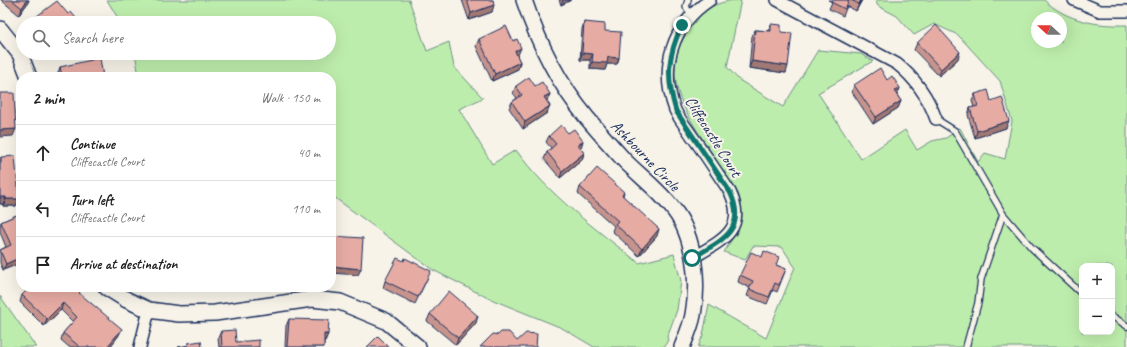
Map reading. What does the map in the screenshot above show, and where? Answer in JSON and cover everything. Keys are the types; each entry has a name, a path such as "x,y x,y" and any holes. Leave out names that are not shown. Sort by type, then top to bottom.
{"street":[{"name":"Ashbourne Circle","path":"524,0 548,59 567,91 586,117 625,160 659,192 675,211 686,232 692,258 694,282 693,316 682,347"},
{"name":"Cliffecastle Court","path":"692,258 723,240 730,231 736,217 736,204 730,192 676,111 671,97 669,82 669,61 674,43 682,25 691,14 710,0"},
{"path":"777,0 897,64 910,74 930,102 936,119"},
{"path":"1074,0 1100,11 1127,12"},
{"path":"0,29 16,49"},
{"path":"22,60 27,72"},
{"path":"114,292 149,310 186,314 215,313 312,299 340,302 386,321 412,340 418,347"},
{"path":"140,347 149,310"}],"lane":[{"path":"688,0 686,7 691,14"},
{"path":"936,119 955,131 1003,214 1032,248 1079,291"},
{"path":"966,347 978,303 981,279 1003,214"},
{"path":"1115,318 1127,326"}],"green space":[{"path":"107,0 409,0 427,51 449,42 454,67 483,98 459,109 492,164 516,150 543,182 573,211 639,263 674,254 681,281 677,310 667,337 668,340 664,347 594,347 562,328 488,298 433,270 336,199 336,72 138,72 136,60 336,60 336,16 117,16"},
{"path":"741,0 727,67 739,80 783,107 818,50 861,54 873,61 818,93 861,159 905,130 917,150 932,141 946,138 960,128 978,162 985,153 1005,159 1012,121 1000,81 958,35 934,24 914,35 897,16 878,6 875,0 1044,0 1060,12 1031,12 1031,48 1067,48 1067,15 1082,21 1093,23 1127,25 1127,347 698,347 703,335 709,305 766,338 795,267 782,247 753,246 745,260 724,252 733,238 741,217 738,193 688,116 677,88 675,74 676,59 681,43 690,27 700,15 712,7 725,2"},
{"path":"0,296 36,347 0,347"}],"building":[{"path":"12,0 27,0 22,8"},
{"path":"467,0 493,0 494,5 471,13"},
{"path":"833,0 849,0 845,9 831,2"},
{"path":"851,0 861,0 859,4"},
{"path":"57,1 68,14 71,12 74,16 37,16"},
{"path":"584,22 605,24 605,31 621,32 619,58 608,57 607,63 592,62 593,54 582,53"},
{"path":"771,24 781,25 781,32 792,33 788,66 752,61 755,30 771,31"},
{"path":"936,25 960,52 941,69 917,43"},
{"path":"506,26 513,41 517,39 521,48 515,51 520,62 495,74 479,39"},
{"path":"91,60 100,60 102,72 61,72 60,67"},
{"path":"880,68 887,80 892,76 900,88 894,91 901,101 876,117 854,85"},
{"path":"529,77 535,86 542,82 550,94 544,97 550,106 525,122 512,102 522,95 516,86"},
{"path":"988,90 991,101 1002,97 1009,121 977,131 970,108 978,106 975,94"},
{"path":"0,93 14,93 16,129 0,130"},
{"path":"561,125 568,133 574,129 583,141 578,145 584,153 562,171 547,152 556,144 549,136"},
{"path":"15,156 16,199 6,199 6,197 0,197 1,157"},
{"path":"597,168 624,192 622,195 659,229 642,249 615,224 618,221 580,187"},
{"path":"16,215 16,259 6,264 0,250 11,245 1,222"},
{"path":"336,236 363,238 361,269 336,266"},
{"path":"764,251 779,257 776,265 786,269 779,285 775,283 769,297 749,289 753,281 740,275 751,252 762,257"},
{"path":"397,258 404,261 405,258 431,271 418,297 385,281"},
{"path":"449,291 478,316 458,338 430,314"},
{"path":"25,292 80,292 79,293 122,329 107,347 80,347 63,333 77,317 63,303 47,319 22,295"},
{"path":"289,319 329,320 328,334 324,334 324,347 287,347"},
{"path":"235,330 236,342 259,340 259,347 222,347 221,331"},
{"path":"501,332 509,332 517,341 526,333 537,334 536,347 480,347 493,334 498,335"},
{"path":"378,336 389,347 367,347"},
{"path":"201,341 202,347 178,347 189,345 188,343"}],"route":[{"path":"682,25 674,43 669,61 671,97 676,111 730,192 736,204 736,217 730,231 723,240 692,258"}]}
